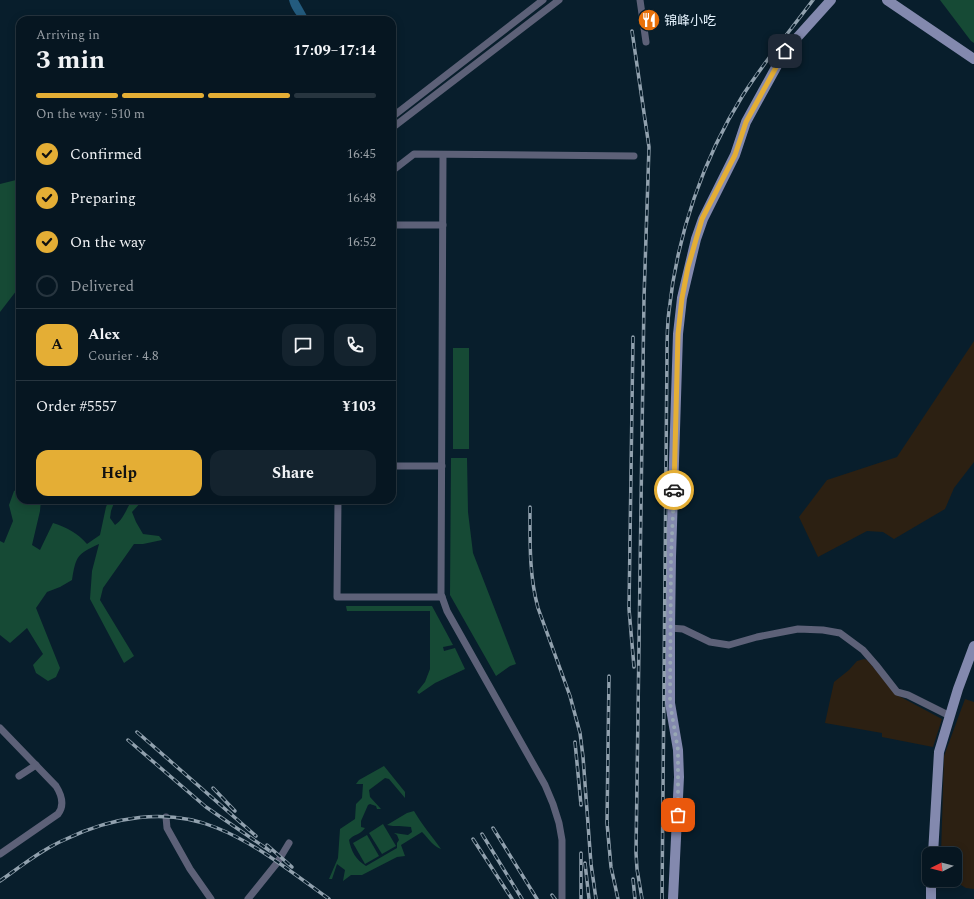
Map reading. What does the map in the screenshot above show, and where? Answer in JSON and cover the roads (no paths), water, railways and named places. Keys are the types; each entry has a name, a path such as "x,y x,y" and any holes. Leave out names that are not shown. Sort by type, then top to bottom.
{"street":[{"path":"396,114 543,0"},
{"path":"396,125 559,0"},
{"path":"640,0 646,42"},
{"path":"673,899 679,777 678,750 670,703 671,558 678,334 682,298 688,267 702,219 735,155 746,122 785,51 831,0"},
{"path":"887,0 974,59"},
{"path":"396,168 414,154 634,156"},
{"path":"443,155 442,597 447,611 544,785 553,804 559,823 562,840 562,899"},
{"path":"396,225 443,224"},
{"path":"396,466 442,466"},
{"path":"338,504 337,597 442,597"},
{"path":"670,628 683,629 710,642 729,645 757,637 798,629 823,630 840,633 863,650 897,692 908,695 950,716"},
{"path":"932,847 939,752 974,646"},
{"path":"0,728 56,786 61,793 62,810 0,854"},
{"path":"19,776 36,765"},
{"path":"166,817 167,828 190,869 211,899"},
{"path":"248,899 277,863 289,843"},
{"path":"931,887 931,899"}],"water":[{"path":"289,0 298,0 307,16 298,16"}],"railway":[{"path":"662,899 667,339 668,317 673,283 685,226 704,171 716,145 751,83 813,0"},
{"path":"632,31 649,147 644,298 636,853 642,899"},
{"path":"633,337 629,609 634,667"},
{"path":"530,507 531,558 535,596 570,696 580,733 591,864 596,899"},
{"path":"609,676 607,823 611,867 618,899"},
{"path":"137,732 256,836"},
{"path":"128,740 206,807 270,851"},
{"path":"575,742 581,805"},
{"path":"213,788 235,811"},
{"path":"0,881 55,844 101,825 139,818 179,818 217,828 246,842 275,860 329,899"},
{"path":"493,828 537,899"},
{"path":"482,834 522,899"},
{"path":"473,839 512,899"},
{"path":"267,845 292,867"},
{"path":"581,853 581,899"},
{"path":"585,863 589,899"},
{"path":"633,879 635,899"},
{"path":"552,895 555,899"}],"place":[{"name":"锦峰小吃","path":"649,20"}]}
